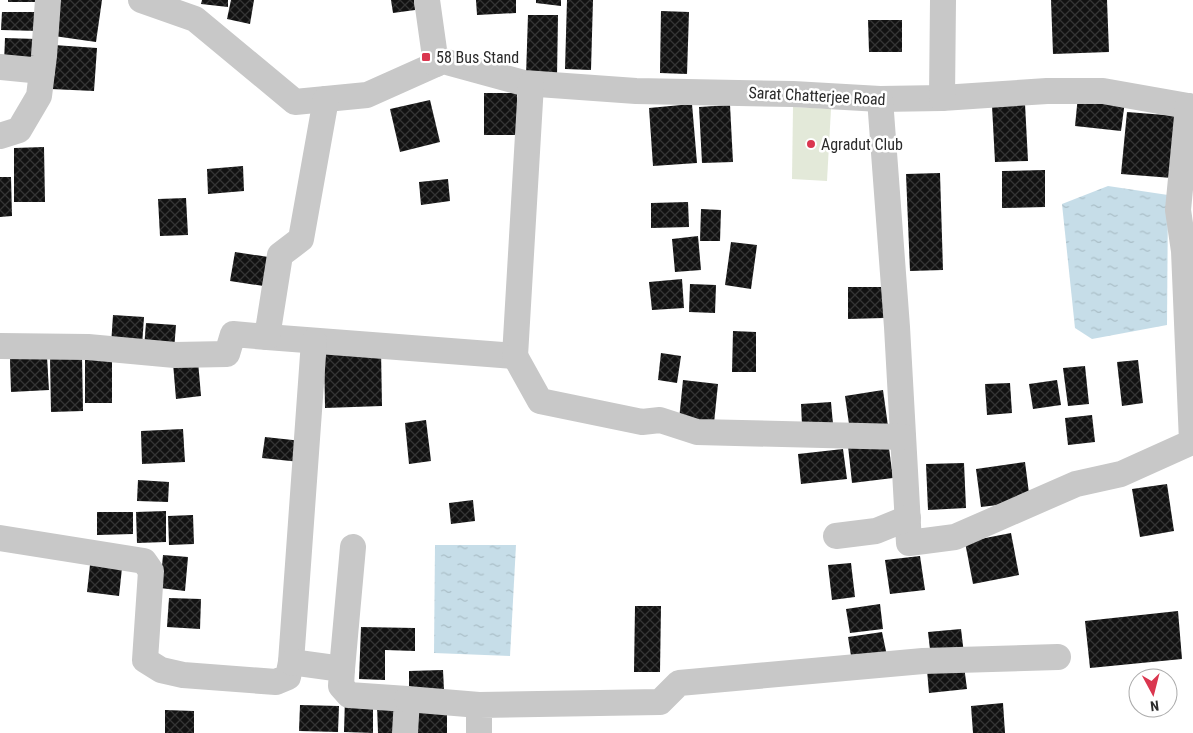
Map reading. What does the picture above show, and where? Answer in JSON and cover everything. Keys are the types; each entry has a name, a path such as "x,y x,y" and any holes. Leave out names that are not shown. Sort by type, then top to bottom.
{"street":[{"path":"0,136 19,130 39,96 48,0"},
{"path":"141,0 195,19 296,102 368,95 440,63 427,0"},
{"path":"942,98 943,0"},
{"name":"Sarat Chatterjee Road","path":"440,63 531,84 636,91 793,94 880,100 1047,91 1103,90 1190,106"},
{"path":"0,67 42,70"},
{"path":"531,84 515,356 540,401 642,422 660,420 697,432 903,437"},
{"path":"267,337 280,256 301,239 326,99"},
{"path":"880,100 898,327 909,543 955,537 1076,484 1121,474 1193,442 1184,251 1178,210 1190,106"},
{"path":"0,346 88,347 175,355 227,354 233,334 515,356"},
{"path":"0,538 144,562 151,571 146,660 161,670 183,675 276,682 288,677 291,662 314,341"},
{"path":"836,536 876,531 908,518"},
{"path":"352,547 341,686 349,695 479,705 660,702 679,683 923,661 1058,657"},
{"path":"291,662 342,669"},
{"path":"406,733 407,699"},
{"path":"479,705 479,733"}],"green space":[{"name":"Agradut Club","path":"793,107 831,109 827,181 792,179"}],"water":[{"path":"1108,186 1168,195 1167,325 1092,339 1075,328 1062,204"},
{"path":"435,545 516,545 510,656 434,653"}],"building":[{"path":"8,0 42,0 42,2 8,2"},
{"path":"53,0 102,0 96,42 47,35"},
{"path":"202,0 228,0 228,7 201,4"},
{"path":"231,0 254,0 250,24 227,19"},
{"path":"391,0 414,0 415,10 393,13"},
{"path":"476,0 516,0 516,13 477,15"},
{"path":"536,0 561,0 561,6 536,3"},
{"path":"567,0 593,0 591,70 565,69"},
{"path":"1051,0 1107,0 1109,52 1053,54"},
{"path":"661,11 689,12 687,74 660,73"},
{"path":"2,12 39,12 39,31 1,30"},
{"path":"528,15 558,15 557,77 526,76"},
{"path":"868,20 902,20 902,52 869,52"},
{"path":"5,38 37,39 36,64 4,63"},
{"path":"54,45 97,48 94,91 51,89"},
{"path":"484,93 517,93 517,135 484,135"},
{"path":"1078,96 1125,101 1121,131 1075,126"},
{"path":"430,100 440,142 400,152 390,109"},
{"path":"692,104 697,163 653,166 649,108"},
{"path":"1025,104 1028,161 995,162 992,106"},
{"path":"730,105 733,162 702,163 699,107"},
{"path":"1127,112 1178,116 1172,178 1121,174"},
{"path":"44,147 45,202 14,202 14,148"},
{"path":"243,166 244,191 208,194 207,169"},
{"path":"1045,170 1045,207 1002,208 1002,171"},
{"path":"940,173 943,270 910,271 906,174"},
{"path":"0,177 11,177 12,216 0,217"},
{"path":"448,179 450,201 421,205 419,182"},
{"path":"186,198 188,235 160,236 158,199"},
{"path":"688,202 689,227 651,228 651,203"},
{"path":"701,209 721,210 720,241 700,241"},
{"path":"698,236 701,270 675,272 672,239"},
{"path":"731,242 757,245 751,289 725,285"},
{"path":"235,252 275,258 270,287 230,281"},
{"path":"682,279 684,308 652,310 649,282"},
{"path":"690,284 716,285 715,313 689,312"},
{"path":"848,287 883,287 884,318 848,319"},
{"path":"113,315 144,317 142,346 111,345"},
{"path":"146,323 176,325 174,350 144,348"},
{"path":"733,331 756,332 756,372 732,372"},
{"path":"381,350 382,406 325,408 324,351"},
{"path":"661,353 681,356 677,383 658,380"},
{"path":"50,356 82,356 83,411 51,412"},
{"path":"47,357 49,390 11,392 10,359"},
{"path":"85,360 112,360 112,403 85,403"},
{"path":"1138,360 1143,403 1122,406 1117,362"},
{"path":"198,361 201,396 176,399 173,363"},
{"path":"1085,366 1089,404 1068,406 1063,368"},
{"path":"683,380 718,384 714,423 679,420"},
{"path":"1057,380 1061,405 1033,409 1029,384"},
{"path":"1010,383 1012,413 987,415 985,384"},
{"path":"883,390 888,426 850,431 845,396"},
{"path":"831,402 833,424 802,425 801,404"},
{"path":"1092,415 1095,442 1068,445 1065,418"},
{"path":"426,420 431,461 409,464 405,423"},
{"path":"183,429 185,462 142,464 141,431"},
{"path":"265,437 302,441 300,462 262,458"},
{"path":"888,441 893,478 852,483 848,446"},
{"path":"843,449 847,479 801,484 798,454"},
{"path":"1025,462 1030,501 981,507 976,469"},
{"path":"964,463 966,508 928,510 926,464"},
{"path":"138,480 169,482 168,502 137,501"},
{"path":"1167,484 1174,531 1140,537 1132,489"},
{"path":"473,500 475,521 451,524 449,503"},
{"path":"166,511 166,542 137,543 136,512"},
{"path":"97,512 133,512 133,534 97,535"},
{"path":"193,515 194,544 169,545 168,516"},
{"path":"1011,533 1019,575 973,584 965,542"},
{"path":"163,555 188,557 185,591 160,588"},
{"path":"920,556 925,590 890,594 885,560"},
{"path":"851,563 855,597 832,600 828,565"},
{"path":"90,565 122,568 119,596 87,592"},
{"path":"169,598 201,599 200,629 167,627"},
{"path":"880,604 883,629 850,633 846,609"},
{"path":"635,606 661,606 660,672 634,672"},
{"path":"1178,611 1182,659 1090,668 1085,621"},
{"path":"361,627 415,628 415,651 385,650 385,680 359,679"},
{"path":"961,629 964,654 931,658 928,632"},
{"path":"882,632 887,656 852,662 848,637"},
{"path":"964,666 967,689 929,693 927,670"},
{"path":"443,670 444,690 409,690 409,671"},
{"path":"345,698 373,698 373,733 344,732"},
{"path":"1003,703 1005,733 973,733 971,706"},
{"path":"398,704 399,733 378,733 377,705"},
{"path":"300,705 339,706 338,732 299,731"},
{"path":"165,710 194,711 194,733 165,733"},
{"path":"413,712 447,713 447,733 413,733"}],"place":[{"name":"58 Bus Stand","path":"426,57"},
{"name":"Agradut Club","path":"811,144"}]}
